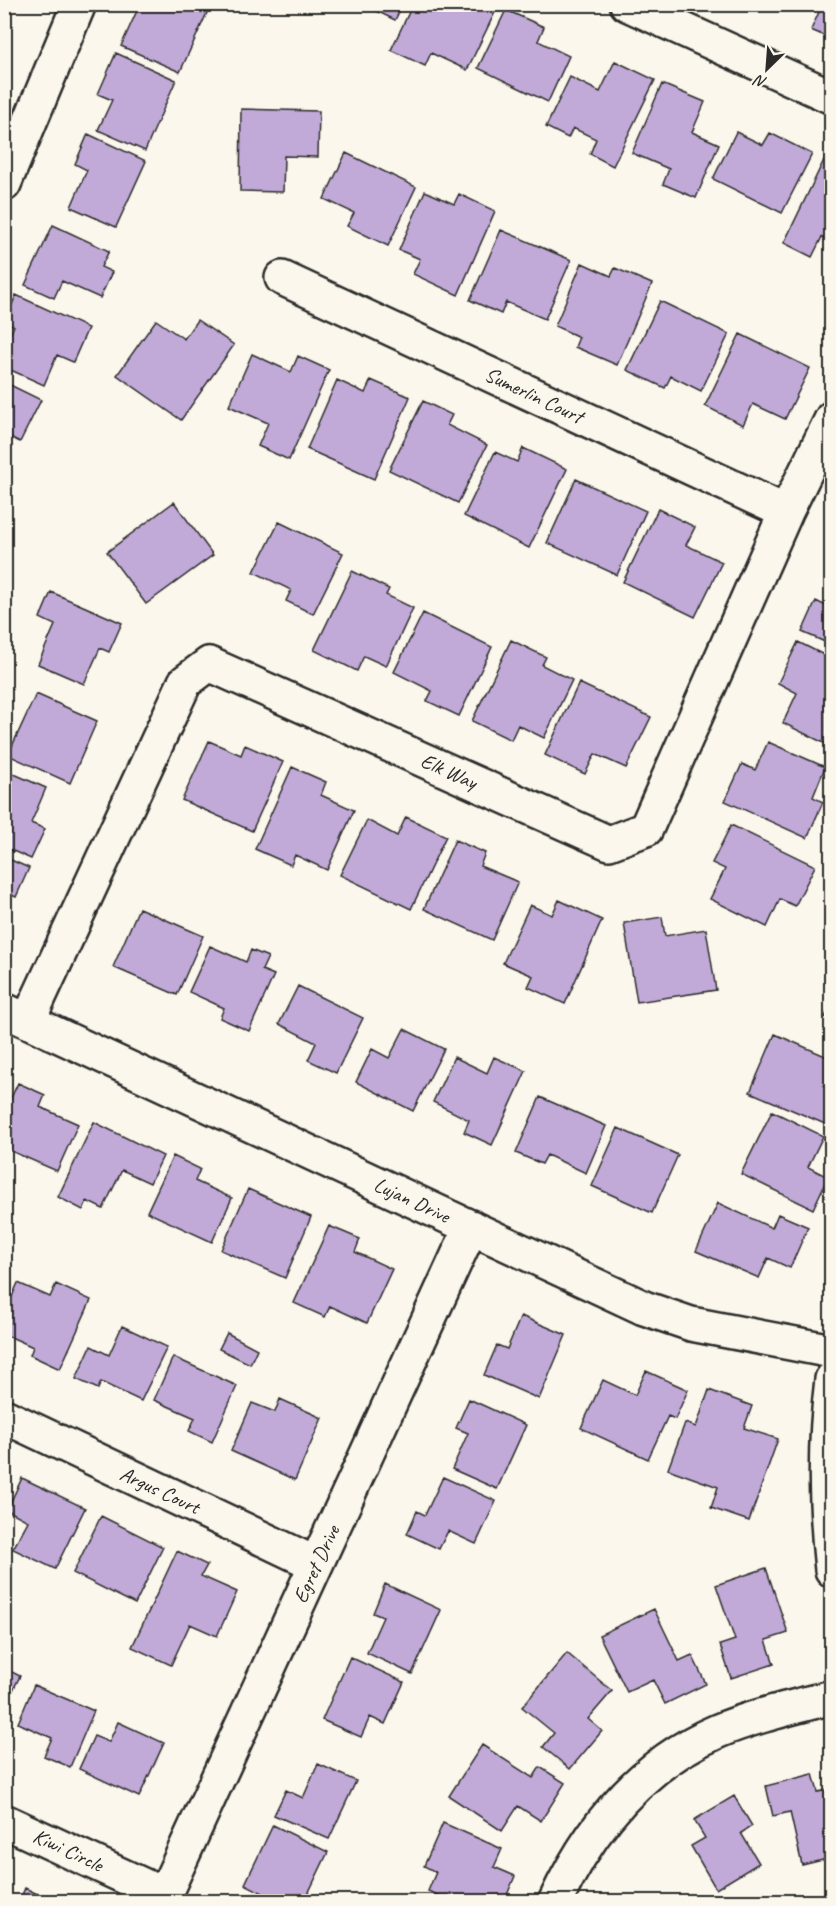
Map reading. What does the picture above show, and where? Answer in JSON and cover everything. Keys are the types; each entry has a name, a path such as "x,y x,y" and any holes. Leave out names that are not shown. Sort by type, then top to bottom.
{"street":[{"path":"4,184 80,4"},
{"path":"627,4 831,97"},
{"name":"Sumerlin Court","path":"282,278 786,512"},
{"name":"Elk Way","path":"16,1015 185,682 209,664 609,843 646,829 786,512 831,418"},
{"name":"Lujan Drive","path":"16,1015 645,1308 691,1324 831,1351"},
{"name":"Egret Drive","path":"162,1898 471,1227"},
{"path":"831,1379 826,1426 826,1506 831,1570"},
{"name":"Argus Court","path":"4,1416 316,1564"},
{"path":"555,1902 580,1852 602,1822 626,1794 654,1770 684,1749 717,1731 752,1718 831,1697"},
{"name":"Kiwi Circle","path":"4,1821 162,1898"}],"building":[{"path":"140,4 153,7 155,4 211,4 180,72 121,46"},
{"path":"362,4 403,4 395,20"},
{"path":"413,4 446,6 499,4 467,70 431,53 425,66 391,50"},
{"path":"820,4 832,4 832,39 811,30 822,5"},
{"path":"506,10 544,27 538,41 569,56 548,102 478,68"},
{"path":"116,53 176,80 145,151 98,130 112,100 98,94"},
{"path":"615,61 655,80 613,166 590,154 596,139 573,128 568,138 546,127 570,77 600,92"},
{"path":"662,84 705,102 692,132 719,144 696,198 663,184 669,169 632,153"},
{"path":"241,109 319,111 318,157 284,156 283,192 240,191"},
{"path":"736,132 763,145 770,133 812,154 782,213 713,179"},
{"path":"88,134 146,161 116,227 71,207 87,170 75,164"},
{"path":"346,153 416,187 388,246 347,226 354,213 324,199"},
{"path":"825,158 832,161 832,242 822,237 812,257 784,243"},
{"path":"425,191 454,204 459,194 495,211 458,295 413,274 420,259 399,250"},
{"path":"53,225 109,251 101,267 112,272 100,298 62,281 54,298 25,285"},
{"path":"501,230 571,260 545,319 506,302 501,314 470,300"},
{"path":"582,263 611,276 615,268 652,284 617,365 575,347 579,337 555,326"},
{"path":"16,295 88,328 73,362 57,355 44,385 4,367 4,348 14,326 5,322"},
{"path":"660,301 729,334 701,391 671,376 665,388 627,370"},
{"path":"156,320 184,339 197,320 234,345 181,420 117,375"},
{"path":"740,334 810,368 785,419 753,404 743,425 705,406"},
{"path":"252,354 291,372 298,356 329,370 289,460 258,446 268,423 229,406"},
{"path":"337,380 365,393 371,380 410,397 374,479 307,449"},
{"path":"4,382 41,400 20,442 4,434"},
{"path":"423,401 452,415 447,425 487,445 458,503 389,470"},
{"path":"523,448 567,469 529,548 464,516 495,452 517,462"},
{"path":"576,479 646,511 617,575 547,543"},
{"path":"174,502 213,555 146,604 107,552"},
{"path":"658,509 695,527 686,545 722,562 695,617 623,582"},
{"path":"279,522 343,553 313,614 286,601 291,590 254,572"},
{"path":"352,571 389,589 386,595 413,608 386,666 364,656 357,671 314,650"},
{"path":"51,592 122,623 109,652 100,648 84,684 38,664 55,625 40,618"},
{"path":"832,600 832,645 802,632 816,601 828,607"},
{"path":"423,613 492,647 459,716 427,701 432,691 394,672"},
{"path":"511,640 546,657 542,665 572,680 544,738 518,725 511,740 472,721"},
{"path":"798,642 832,659 832,747 783,723 797,693 778,683"},
{"path":"579,683 651,717 626,768 595,754 585,774 545,755"},
{"path":"36,694 97,721 70,783 8,755"},
{"path":"209,741 241,755 245,745 283,762 252,831 182,800"},
{"path":"768,742 825,767 813,797 823,802 807,838 725,801 742,764 755,770"},
{"path":"292,767 326,782 321,795 354,810 327,870 295,855 291,865 255,849"},
{"path":"5,770 46,788 31,823 45,829 31,859 4,847"},
{"path":"406,817 446,836 411,909 340,875 367,820 397,836"},
{"path":"731,825 815,866 795,906 780,899 767,927 710,899 725,869 712,863"},
{"path":"455,840 485,853 480,866 518,882 492,940 424,909"},
{"path":"4,857 29,868 16,897 4,892"},
{"path":"559,900 602,920 565,1004 528,987 533,976 503,963 530,905 552,915"},
{"path":"139,908 203,936 177,995 113,967"},
{"path":"662,917 665,936 706,929 716,990 637,1002 624,923"},
{"path":"210,946 246,962 251,950 268,957 262,970 274,975 249,1031 220,1018 224,1008 189,992"},
{"path":"298,986 363,1018 336,1073 308,1060 316,1043 279,1024"},
{"path":"832,1003 832,1020 825,1017"},
{"path":"404,1029 444,1049 413,1111 356,1082 372,1049 389,1058"},
{"path":"775,1034 832,1059 832,1109 825,1124 750,1092"},
{"path":"454,1057 487,1073 494,1057 526,1071 492,1145 464,1132 469,1120 433,1102"},
{"path":"18,1083 45,1095 40,1107 78,1124 57,1171 4,1148 4,1113"},
{"path":"540,1097 606,1126 586,1173 547,1155 542,1164 516,1153"},
{"path":"772,1111 823,1136 808,1167 828,1177 813,1209 741,1174"},
{"path":"94,1122 163,1156 150,1183 122,1170 103,1209 87,1201 83,1210 58,1197"},
{"path":"618,1128 678,1155 652,1213 592,1186"},
{"path":"173,1156 200,1169 195,1181 232,1198 212,1242 147,1212"},
{"path":"248,1189 311,1217 285,1278 221,1250"},
{"path":"718,1203 772,1228 778,1214 808,1227 790,1268 768,1258 759,1278 696,1251"},
{"path":"329,1226 360,1239 355,1252 392,1269 367,1323 330,1306 325,1317 294,1303"},
{"path":"18,1283 50,1297 56,1284 91,1300 60,1369 30,1355 33,1347 4,1334 4,1314"},
{"path":"521,1316 566,1335 539,1399 484,1375 497,1345 507,1349"},
{"path":"122,1326 167,1347 141,1401 101,1382 98,1389 76,1379 91,1346 109,1355"},
{"path":"227,1333 257,1349 250,1364 219,1349"},
{"path":"173,1357 237,1386 212,1442 189,1431 195,1418 154,1400"},
{"path":"646,1371 688,1390 675,1419 668,1416 648,1459 581,1428 603,1380 635,1395"},
{"path":"709,1390 752,1406 744,1428 778,1439 749,1521 711,1508 718,1487 668,1469 685,1423 696,1427"},
{"path":"280,1399 322,1418 295,1480 231,1451 252,1403 275,1412"},
{"path":"469,1399 526,1425 497,1489 452,1469 468,1433 456,1428"},
{"path":"443,1477 496,1501 476,1544 448,1531 439,1549 407,1534 417,1511 425,1515"},
{"path":"22,1478 85,1508 55,1569 13,1549 28,1521 7,1510"},
{"path":"101,1516 163,1547 135,1604 73,1573"},
{"path":"177,1551 207,1565 201,1576 237,1592 217,1636 190,1624 171,1665 132,1647"},
{"path":"766,1568 788,1633 766,1640 774,1664 731,1678 720,1645 735,1640 716,1585"},
{"path":"385,1584 441,1610 412,1674 367,1653 383,1617 373,1613"},
{"path":"654,1609 679,1661 692,1655 706,1684 665,1704 653,1680 627,1692 599,1635"},
{"path":"567,1653 612,1691 588,1719 602,1731 570,1769 543,1747 554,1733 522,1707"},
{"path":"350,1657 404,1682 385,1724 370,1717 361,1737 322,1720"},
{"path":"4,1668 20,1676 4,1708"},
{"path":"34,1685 94,1711 70,1767 44,1756 52,1738 18,1723"},
{"path":"118,1722 164,1743 139,1797 79,1769 94,1736 109,1742"},
{"path":"482,1745 533,1778 540,1767 565,1783 541,1821 518,1806 502,1831 449,1796"},
{"path":"318,1764 356,1781 329,1839 274,1815 286,1790 303,1798"},
{"path":"813,1774 818,1792 832,1789 832,1841 827,1842 831,1858 802,1865 790,1812 773,1816 766,1786"},
{"path":"734,1796 752,1826 741,1833 759,1863 716,1889 691,1846 705,1838 694,1820"},
{"path":"443,1823 502,1849 494,1867 515,1876 504,1902 463,1902 451,1896 449,1900 428,1891 436,1872 424,1866"},
{"path":"273,1825 328,1852 304,1902 281,1902 245,1884"},
{"path":"25,1888 54,1902 19,1902"}]}
